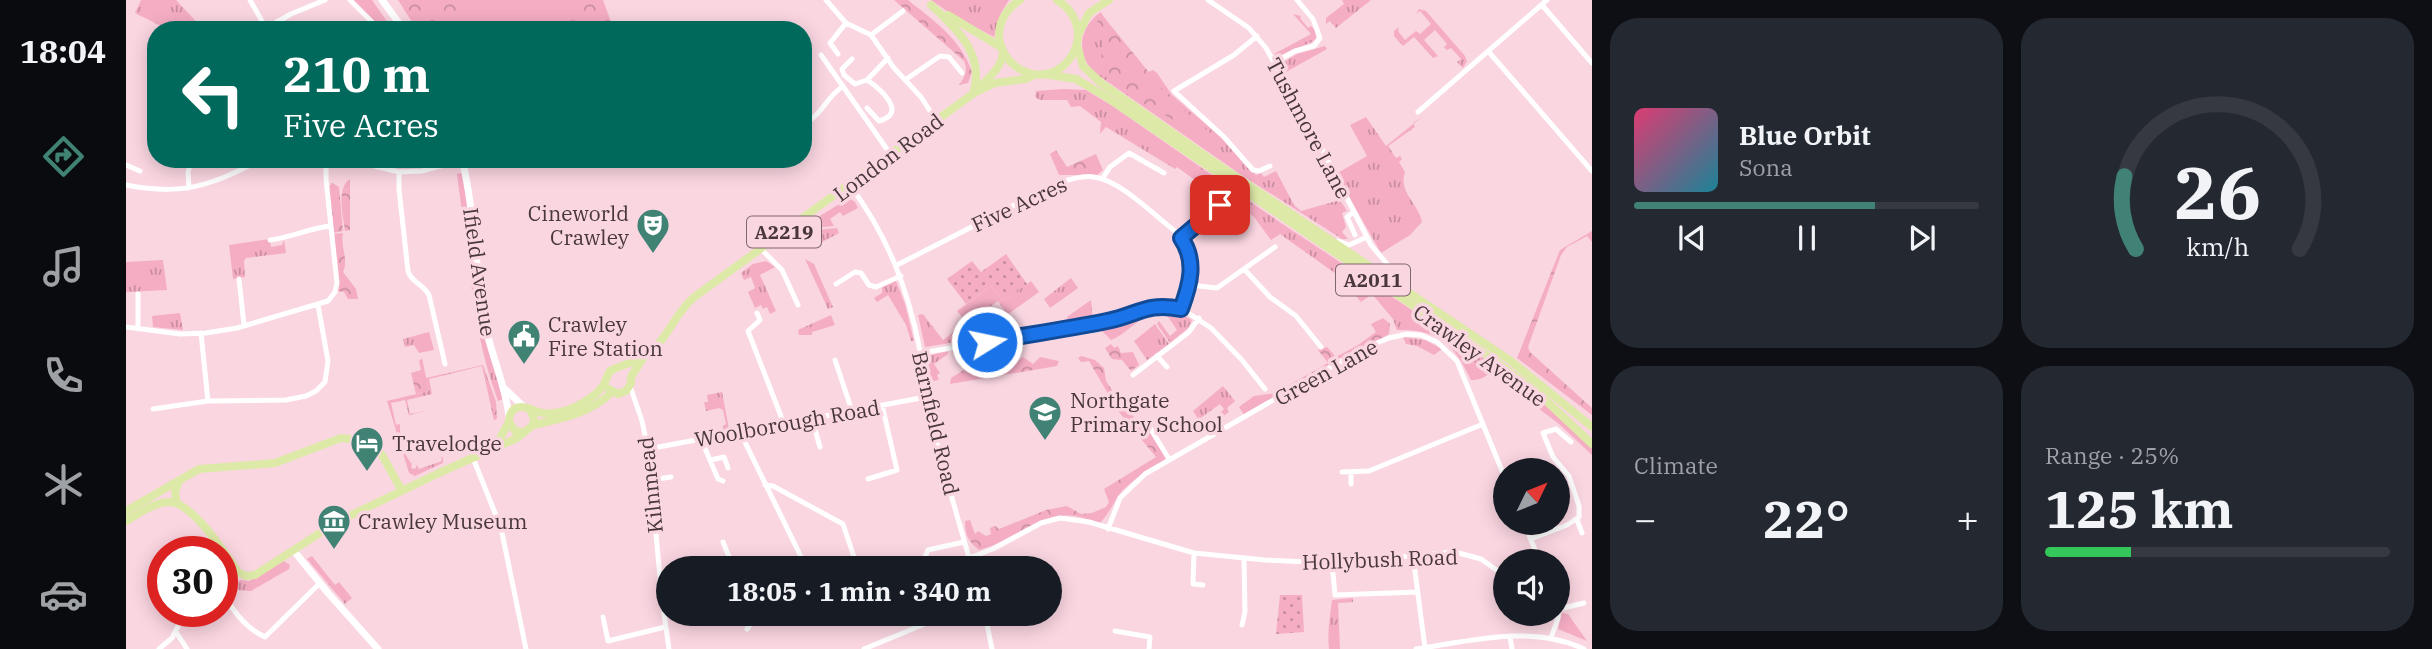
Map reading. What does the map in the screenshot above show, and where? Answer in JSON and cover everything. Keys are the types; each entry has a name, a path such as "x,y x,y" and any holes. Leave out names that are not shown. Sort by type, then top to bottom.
{"main road":[{"path":"1002,50 999,37 1002,22 1009,9 1020,0"},
{"path":"1058,0 1064,0"},
{"name":"Crawley Avenue","path":"1058,0 1074,16 1083,66 1101,83 1511,360 1592,425"},
{"path":"928,2 1002,50 1017,67 1040,74 1055,71 1066,63 1089,13 1109,0"},
{"path":"928,2 957,30 971,52 978,76 974,93"},
{"name":"London Road","path":"617,368 645,356 657,346 686,305 974,93 997,69 1003,58 1002,50"},
{"name":"London Road","path":"974,93 995,83 1040,74"},
{"name":"Crawley Avenue","path":"1040,74 1076,79 1105,96 1505,368 1540,395 1592,444"},
{"name":"London Road","path":"628,385 645,356"},
{"path":"126,522 143,511 168,502 177,503 197,518 239,572 246,576 255,576 337,522 517,439 533,425 561,420 595,405 612,392 628,385 624,369 617,368"},
{"name":"A2219","path":"527,408 552,414 571,408 592,397 606,381 608,374 617,368"},
{"path":"606,381 612,392"},
{"path":"493,450 503,437 514,409 527,408 534,419 533,425"},
{"path":"509,420 515,431 522,432"},
{"path":"126,511 199,469 275,463 341,438 359,440 372,446 382,455 402,491"},
{"path":"177,503 175,492 179,481"}],"street":[{"path":"250,0 262,21"},
{"path":"280,21 325,0"},
{"path":"350,0 371,21"},
{"path":"383,0 398,21"},
{"path":"826,0 846,23 871,35 921,97 936,121"},
{"name":"Tushmore Lane","path":"1209,0 1256,36 1275,62 1367,237 1384,262 1394,271"},
{"path":"1275,62 1295,51 1312,47 1320,38 1313,19 1297,0"},
{"path":"1418,112 1544,2 1592,62"},
{"path":"871,35 903,11"},
{"path":"838,54 830,43 846,23"},
{"path":"1256,36 1234,55 1174,91 1229,141 1250,168 1258,171 1270,166"},
{"path":"1488,51 1592,171"},
{"path":"821,55 891,155"},
{"path":"905,80 940,56 949,57 961,73"},
{"path":"852,59 842,72 855,84 867,79 888,58"},
{"path":"867,79 885,94 892,107 891,113 882,121 867,108"},
{"path":"812,119 820,113 824,102 842,87"},
{"path":"1164,173 1129,153 1114,162 1102,179 1113,184 1181,238 1190,262 1190,285 1181,309"},
{"path":"126,165 140,172"},
{"path":"189,168 190,188"},
{"path":"126,185 156,190 190,188 244,168"},
{"path":"126,327 180,334 201,333 244,325 328,301 336,289 327,168"},
{"path":"383,168 399,172 430,168"},
{"name":"Ifield Avenue","path":"464,168 472,208 485,326 509,420"},
{"path":"399,172 408,271 411,278 424,287 429,295 445,363"},
{"name":"Five Acres","path":"897,265 1060,183 1092,176 1102,179"},
{"name":"Barnfield Road","path":"850,185 867,208 897,265 909,300 921,353 926,397 968,556"},
{"path":"1181,238 1220,205"},
{"path":"1354,212 1347,217 1355,235"},
{"path":"1302,221 1341,243 1351,245 1367,237"},
{"path":"271,240 331,226"},
{"path":"1190,285 1217,288 1275,247"},
{"path":"761,249 782,270 798,305"},
{"path":"1245,270 1270,297 1296,316 1321,347"},
{"path":"836,284 855,272 860,272 869,285 876,287 901,276"},
{"path":"239,279 244,325"},
{"path":"138,294 138,329"},
{"path":"153,409 208,401 276,401 299,398 317,391 325,382 328,361 318,305"},
{"path":"921,353 1111,321 1150,306 1165,306 1181,309 1199,318 1227,343 1265,389"},
{"path":"757,313 760,320 748,331 784,424"},
{"path":"1133,375 1189,332 1199,318"},
{"path":"201,333 208,401"},
{"name":"Green Lane","path":"1108,529 1113,511 1129,487 1169,459 1360,350 1407,334 1431,339 1454,356 1497,458"},
{"path":"1157,356 1167,367"},
{"path":"835,360 852,411"},
{"name":"Ifield Avenue","path":"502,385 527,408"},
{"name":"Kilnmead","path":"628,385 642,421 648,449 660,556"},
{"name":"Woolborough Road","path":"648,449 926,397"},
{"path":"868,479 897,470 882,405"},
{"path":"812,419 820,447"},
{"path":"1342,472 1366,472 1483,424"},
{"path":"1150,428 1169,459"},
{"path":"1571,442 1556,429 1543,433 1553,457 1569,476 1580,510 1577,520 1582,533"},
{"path":"740,432 800,556"},
{"path":"701,439 718,479 723,481"},
{"path":"1384,455 1387,463"},
{"path":"473,457 501,528 526,649"},
{"path":"711,460 724,457 729,468"},
{"path":"1351,484 1352,472"},
{"path":"651,480 671,477"},
{"path":"765,485 773,486 843,524 854,556"},
{"name":"Hollybush Road","path":"974,556 1052,519 1082,520 1194,553 1332,563 1455,552 1493,565"},
{"path":"1531,539 1577,520"},
{"path":"1530,536 1535,549"},
{"path":"723,542 729,556"},
{"path":"926,556 928,550 964,542"},
{"path":"294,551 378,649"},
{"path":"1194,553 1193,584 1203,585"},
{"path":"1413,556 1425,648"},
{"path":"1242,625 1244,558"},
{"path":"1332,563 1335,595 1417,592"},
{"path":"238,616 265,637 320,583"},
{"path":"1570,606 1584,603"},
{"path":"603,617 608,640 665,627"},
{"path":"864,649 920,626"},
{"path":"987,626 992,649"},
{"path":"1551,638 1554,626"},
{"path":"159,649 178,627"},
{"name":"Kilnmead","path":"665,627 669,649"},
{"path":"1115,631 1150,637 1149,649"},
{"path":"176,632 187,649"},
{"path":"1510,636 1512,649"},
{"path":"1416,649 1510,636 1551,638 1584,649"}],"green space":[{"path":"141,0 176,0 196,21 151,21 135,13"},
{"path":"353,0 372,0 387,21 374,21"},
{"path":"398,0 603,0 611,21 411,21"},
{"path":"457,0 566,0 571,21 459,21"},
{"path":"894,0 908,0 954,40 972,72 968,83 959,85 965,73 964,61"},
{"path":"931,0 1009,0 1001,13 994,37"},
{"path":"1342,0 1371,0 1336,28 1330,21 1326,24 1326,18 1344,4"},
{"path":"1419,9 1426,11 1465,56 1467,61 1463,68 1457,62 1461,59 1451,48 1447,50 1444,47 1447,44 1435,30 1424,40 1438,56 1433,58 1414,37 1403,46 1394,36 1394,31 1399,27 1398,31 1405,40 1416,31 1420,34 1431,24 1420,11 1416,14"},
{"path":"1101,12 1109,26 1148,72 1153,70 1157,73 1172,95 1231,146 1256,175 1261,173 1264,177 1276,171 1294,205 1301,211 1340,200 1347,211 1342,213 1346,227 1342,232 1348,239 1342,239 1240,174 1095,73 1084,58 1082,41 1088,25"},
{"path":"1293,14 1301,16 1308,28 1311,26 1315,30 1316,38 1279,56 1274,54 1311,34"},
{"path":"1103,16 1169,97 1216,138 1215,143 1141,102 1111,75 1101,62 1103,41 1097,21"},
{"path":"1325,46 1327,49 1286,72 1283,67 1284,62 1297,54"},
{"path":"1086,90 1114,107 1281,223 1496,366 1485,376 1471,380 1458,357 1443,341 1424,332 1397,330 1393,319 1372,294 1361,302 1339,276 1280,234 1271,240 1254,217 1233,201 1227,206 1229,202 1220,197 1217,201 1206,188 1177,167 1175,169 1106,127 1100,134 1101,122 1080,106 1071,107 1067,100 1040,100 1035,97 1036,91"},
{"path":"1366,117 1386,146 1413,124 1415,127 1388,146 1396,158 1400,156 1402,159 1399,162 1405,172 1404,186 1422,222 1410,235 1381,253 1336,174 1367,156 1350,125"},
{"path":"1056,150 1067,167 1096,154 1103,170 1097,175 1059,175 1050,154"},
{"path":"462,173 470,215 466,222 468,241 473,248 475,268 469,267 457,174"},
{"path":"350,179 350,230 345,231 342,195"},
{"path":"332,183 339,187 343,231 333,233 329,187"},
{"path":"849,198 858,208 843,216 840,212 830,219 834,226 802,227"},
{"path":"837,228 839,233 813,247 805,231"},
{"path":"1592,231 1592,242 1587,236 1567,247 1561,255 1528,347 1530,352 1592,408 1592,415 1517,358 1560,250"},
{"path":"343,233 343,272 356,289 358,299 348,299 344,292 337,291 334,234"},
{"path":"270,239 271,247 282,245 284,240 286,253 246,258 245,277 233,279 229,245"},
{"path":"1006,254 1027,284 1003,301 991,286 966,304 947,279 972,261 981,272"},
{"path":"805,259 814,264 833,307 828,309"},
{"path":"163,260 167,290 126,292 126,262"},
{"path":"766,261 775,267 760,275 776,311 770,314 767,307 763,309 761,305 755,308 748,292 755,288 751,277 744,280 741,273 753,264"},
{"path":"476,272 485,336 503,399 498,401 483,353 477,322 470,273"},
{"path":"1071,278 1078,288 1050,308 1044,299"},
{"path":"896,281 905,304 914,341 911,341 906,325 888,295 877,302 874,298 882,293 882,287"},
{"path":"1031,281 1039,292 1007,315 998,301 967,323 957,311 991,286 1003,301"},
{"path":"1091,300 1093,320 1068,324 1067,317"},
{"path":"1165,309 1145,318 1111,340 1101,330 1131,315"},
{"path":"1173,310 1192,320 1188,328 1170,343 1157,324 1159,321 1170,336 1177,330 1166,314"},
{"path":"180,313 183,330 153,327 152,316"},
{"path":"923,314 943,340 960,327 969,340 925,347 918,315"},
{"path":"831,315 835,325 812,332 812,335 799,335 798,330"},
{"path":"1383,318 1390,324 1389,334 1245,416 1239,407 1254,396 1275,393 1328,363 1318,350 1327,347 1336,357 1358,345 1376,332 1371,324"},
{"path":"1155,324 1169,344 1147,360 1134,341"},
{"path":"429,332 434,350 419,353 414,345 405,347 403,339"},
{"path":"1403,337 1425,340 1442,349 1434,355 1417,346 1406,344"},
{"path":"1111,344 1114,348 1118,346 1121,353 1133,352 1139,365 1131,371 1122,360 1112,359 1105,348"},
{"path":"948,351 948,354 934,364 940,373 937,375 939,380 927,382 924,361 927,356"},
{"path":"1081,356 1095,360 1104,368 1106,381 1116,396 1122,399 1135,419 1148,428 1167,459 1128,485 1099,524 1081,517 1065,515 1050,518 979,550 968,537 965,521 970,520 975,534 978,531 986,536 991,534 990,528 995,526 999,529 1046,510 1067,506 1081,514 1092,513 1106,507 1109,502 1104,489 1156,457 1118,411 1089,361 1081,362 1078,358"},
{"path":"1023,357 1033,364 1040,357 1059,361 1057,366 950,384 951,378 981,359 998,369 1009,369"},
{"path":"422,358 429,391 416,394 411,373 421,370 419,361"},
{"path":"483,365 496,402 497,419 494,420 482,366 429,379 432,394 407,400 410,414 430,410 409,415 405,400 391,403 396,425 400,424 403,446 412,464 411,468 415,469 417,465 419,469 442,461 441,457 443,458 443,463 415,476 409,473 387,401 429,391 426,378"},
{"path":"1501,370 1551,409 1592,448 1592,455 1559,424 1497,377"},
{"path":"1223,386 1235,401 1227,408 1229,412 1222,417 1220,413 1224,409 1220,404 1195,422 1199,428 1205,424 1207,427 1198,433 1190,423 1197,417 1193,411"},
{"path":"722,392 729,429 724,430 723,426 726,424 723,410 719,408 706,411 704,402 708,402 707,395"},
{"path":"312,556 335,585 339,582 352,598 345,604 307,559"},
{"path":"284,561 290,565 289,569 251,591 238,590 240,580 249,581"},
{"path":"1280,595 1302,595 1304,632 1276,634"},
{"path":"1353,598 1353,602 1338,603 1340,649 1329,649 1332,600"},
{"path":"1570,617 1587,641 1558,629 1559,626 1570,626"}],"place":[{"name":"Cineworld Crawley","path":"653,255"},
{"name":"Crawley Fire Station","path":"524,366"},
{"name":"Northgate Primary School","path":"1045,442"},
{"name":"Travelodge","path":"367,473"},
{"name":"Crawley Museum","path":"334,551"}],"route":[{"path":"987,342 1111,321 1150,306 1181,309 1191,280 1188,252 1181,238 1220,205"}]}
